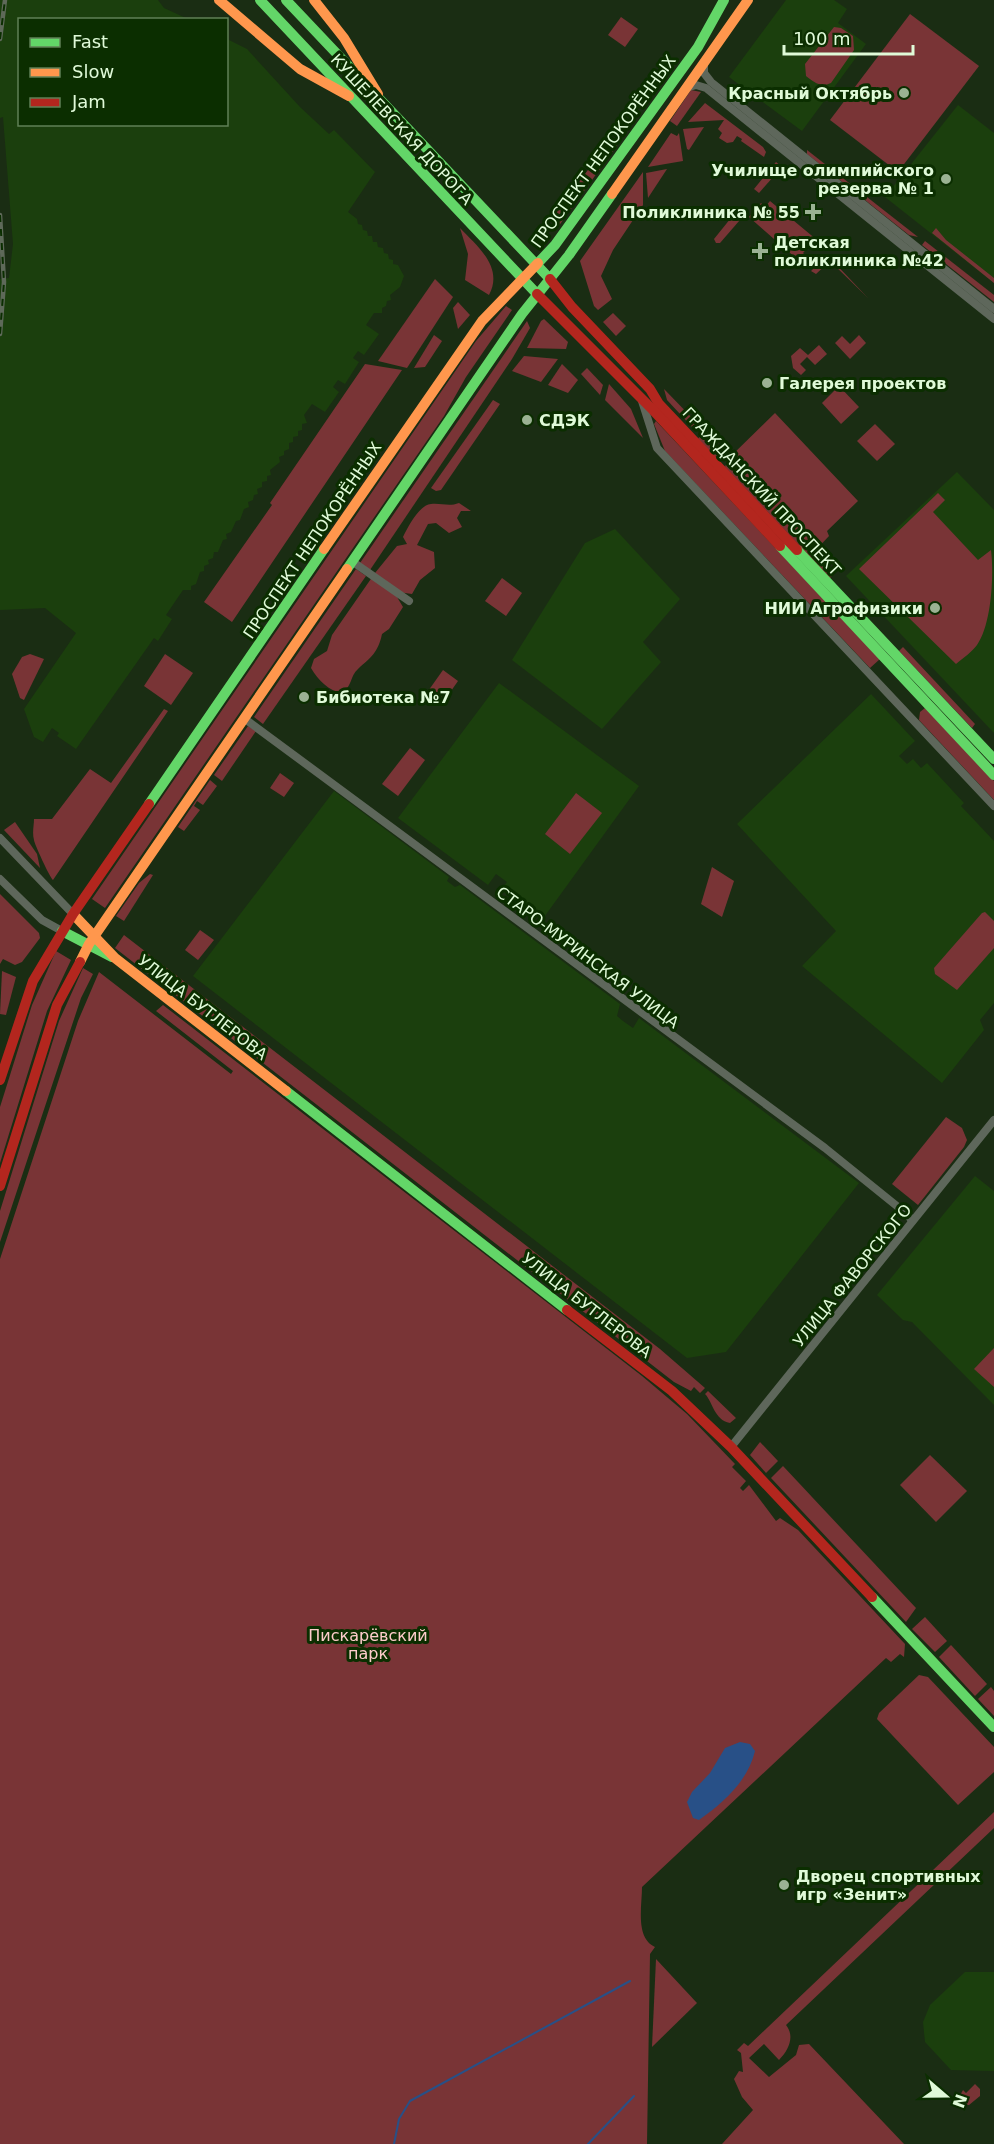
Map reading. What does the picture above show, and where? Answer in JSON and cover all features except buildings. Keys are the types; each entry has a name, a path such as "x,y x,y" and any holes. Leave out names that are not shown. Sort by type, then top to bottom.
{"main road":[{"path":"219,0 300,69 352,98"},
{"name":"КУШЕЛЕВСКАЯ ДОРОГА","path":"260,0 522,279"},
{"name":"КУШЕЛЕВСКАЯ ДОРОГА","path":"286,0 537,266"},
{"path":"314,0 338,32 380,97"},
{"name":"ПРОСПЕКТ НЕПОКОРЁННЫХ","path":"0,1080 33,981 73,914 482,321 555,245 699,47 724,0"},
{"name":"ПРОСПЕКТ НЕПОКОРЁННЫХ","path":"0,1186 57,1005 92,941 537,294 550,279 748,0"},
{"path":"326,41 334,41 338,32"},
{"path":"300,69 312,65 312,55"},
{"name":"ГРАЖДАНСКИЙ ПРОСПЕКТ","path":"537,266 572,307 650,389 659,404 994,759"},
{"name":"ГРАЖДАНСКИЙ ПРОСПЕКТ","path":"522,279 642,401 994,775"},
{"name":"УЛИЦА БУТЛЕРОВА","path":"73,914 105,956 115,958 646,1369 731,1447 994,1727"},
{"name":"УЛИЦА БУТЛЕРОВА","path":"62,931 92,941"}],"street":[{"path":"705,60 704,73 711,82 994,309"},
{"path":"684,88 696,85 706,88 994,319"},
{"name":"ГРАЖДАНСКИЙ ПРОСПЕКТ","path":"642,401 657,448 994,806"},
{"path":"353,562 410,601"},
{"name":"СТАРО-МУРИНСКАЯ УЛИЦА","path":"245,719 825,1148 908,1215 912,1221"},
{"name":"УЛИЦА БУТЛЕРОВА","path":"0,838 73,914"},
{"name":"УЛИЦА БУТЛЕРОВА","path":"0,879 42,920 62,931"},
{"name":"УЛИЦА ФАВОРСКОГО","path":"731,1447 994,1120"}],"shaded area":[{"path":"0,0 158,0 164,8 186,18 18,18 18,126 228,126 228,40 247,49 300,107 329,134 334,130 375,172 348,212 357,219 358,224 362,225 363,230 367,231 368,236 372,236 373,242 377,242 378,247 383,248 389,259 393,260 393,264 398,265 404,276 400,287 390,295 391,300 387,301 386,306 382,308 382,313 374,313 366,325 379,334 364,355 358,351 353,358 359,362 345,384 338,380 333,387 339,392 325,412 312,404 304,415 307,423 302,424 302,430 298,431 298,436 293,437 293,442 289,443 289,449 279,457 280,462 270,470 271,475 267,476 267,481 262,482 262,487 257,489 258,494 254,495 253,500 248,502 249,507 244,509 240,520 236,521 231,532 226,534 227,539 223,540 218,552 214,552 213,558 208,560 209,564 204,566 204,571 200,572 196,584 191,586 191,590 183,590 166,615 172,619 158,641 154,638 76,749 57,736 59,733 52,728 43,742 34,737 24,709 76,633 45,608 0,610 0,279 9,278 13,244 3,117 0,118"},
{"path":"786,0 834,0 847,9 838,23 866,44 802,131 729,77"},
{"name":"Училище олимпийского резерва № 1","path":"958,105 994,133 994,283 885,197"},
{"name":"НИИ Агрофизики","path":"957,472 994,510 994,733 846,576"},
{"path":"615,529 680,599 643,642 661,662 602,729 512,660 585,543"},
{"path":"499,683 639,786 542,920 501,890 507,882 496,874 488,885 398,818"},
{"path":"871,694 915,741 899,756 907,764 913,759 921,768 927,763 964,803 961,806 994,841 994,1003 980,1020 984,1030 942,1083 802,966 836,931 737,824"},
{"path":"334,791 449,877 447,881 455,887 460,885 620,1004 617,1016 623,1021 633,1028 639,1018 859,1183 726,1352 687,1358 193,976"},
{"path":"975,1176 994,1191 994,1405 912,1322 903,1320 877,1295"},
{"path":"965,1972 994,1972 994,2071 951,2070 925,2042 923,2022 930,2005"}],"green space":[{"name":"Красный Октябрь","path":"910,14 979,66 898,172 830,120"},
{"path":"621,17 638,29 625,47 608,35"},
{"path":"834,27 841,28 853,36 854,50 831,83 820,85 806,76 805,64"},
{"path":"691,90 701,92 677,126 670,121"},
{"path":"705,103 763,147 766,152 764,157 737,136 733,142 727,143 719,138 722,133 718,129 724,120 688,122"},
{"path":"704,127 689,150 687,149 683,129"},
{"path":"671,133 677,136 679,133 683,161 648,167"},
{"path":"611,139 618,144 558,227 550,221"},
{"path":"807,150 918,237 909,235 807,154"},
{"path":"776,162 782,167 759,193 754,189"},
{"path":"667,169 648,198 646,173"},
{"path":"643,172 643,205 613,250 601,276 612,299 598,310 594,306 580,261"},
{"path":"770,201 823,245 818,250 811,244 803,253 810,260 805,266 749,217 761,203 765,207"},
{"path":"739,208 746,213 720,243 716,243 714,239"},
{"path":"460,228 481,250 491,266 493,285 489,295 465,280 468,254"},
{"path":"936,228 946,240 994,278 994,283 932,233"},
{"path":"925,241 994,295 994,302 922,245"},
{"path":"825,257 830,258 868,298 830,261 816,274 811,271"},
{"path":"435,279 453,297 407,368 378,361"},
{"path":"458,302 470,315 458,329 453,308"},
{"path":"506,306 512,310 466,377 444,416 105,908 92,899 476,341"},
{"path":"613,313 626,326 616,336 603,322"},
{"path":"544,319 568,342 566,349 527,348"},
{"path":"527,321 530,328 512,359 370,570 360,563"},
{"path":"434,335 442,341 425,367 414,368"},
{"path":"859,335 866,343 850,359 835,343 842,336 850,344"},
{"path":"819,345 827,354 815,365 807,357 800,364 806,370 801,375 793,368 791,356 800,348 808,355"},
{"path":"524,356 558,359 541,382 512,371"},
{"path":"365,364 402,370 232,622 204,602 272,505 270,503"},
{"path":"562,364 578,380 568,393 548,385"},
{"path":"587,368 603,385 600,395 581,374"},
{"path":"609,384 631,409 643,438 605,400"},
{"path":"839,386 859,407 841,424 822,403"},
{"path":"664,389 696,422 694,429 667,400"},
{"path":"493,400 500,404 441,490 436,491 431,488"},
{"path":"775,413 858,501 827,531 829,536 814,552 834,574 830,578 725,467 728,459"},
{"path":"656,421 880,659 870,668 665,451 654,424"},
{"path":"875,424 895,444 877,461 857,441"},
{"path":"703,432 724,452 715,457 698,439"},
{"path":"938,493 945,500 933,512 978,560 991,550 992,585 986,625 977,645 956,664 859,569"},
{"path":"459,503 471,511 461,511 457,518 462,527 449,533 436,523 428,524 417,545 434,552 435,568 420,580 412,594 398,592 397,597 403,607 389,629 382,634 376,650 355,672 345,691 337,692 328,687 320,681 311,668 314,659 327,651 332,635 375,573 397,546 407,544 403,537 414,517 427,505"},
{"path":"356,569 366,576 263,724 254,717"},
{"path":"502,578 522,593 506,616 485,601"},
{"path":"903,647 975,724 972,728 899,651"},
{"path":"30,654 44,659 24,700 20,698 12,674 22,657"},
{"path":"165,654 193,673 171,705 144,686"},
{"path":"443,670 458,681 442,704 426,694"},
{"path":"925,708 994,781 994,800 919,720 920,712"},
{"path":"164,709 168,711 53,880 35,842 34,819 52,819 90,769 111,783"},
{"path":"248,726 256,731 222,781 214,775"},
{"path":"410,748 425,760 398,796 382,784"},
{"path":"280,773 294,783 284,797 270,788"},
{"path":"210,780 217,786 203,805 197,801 194,806 200,810 184,831 178,827"},
{"path":"576,793 602,813 570,854 545,834"},
{"path":"15,822 37,854 40,868 4,830"},
{"path":"712,867 734,881 722,917 701,904"},
{"path":"150,874 153,875 124,921 116,916 139,883"},
{"path":"0,894 39,933 40,938 22,962 15,965 3,959 0,964"},
{"path":"985,912 994,921 994,948 957,990 935,974 934,968"},
{"path":"200,930 214,940 198,960 185,950"},
{"path":"124,935 660,1349 705,1388 700,1393 694,1387 691,1391 674,1382 115,948"},
{"path":"56,951 71,960 47,1011 0,1163 0,1107 32,1005"},
{"path":"83,968 93,974 81,998 0,1242 0,1211 59,1021"},
{"path":"2,971 16,977 6,1015 0,1014"},
{"name":"Пискарёвский парк","path":"99,972 231,1074 233,1071 156,1011 163,1005 642,1376 687,1414 735,1464 732,1467 746,1481 740,1488 743,1491 749,1485 776,1521 780,1518 798,1530 905,1644 904,1657 900,1654 891,1662 886,1658 642,1887 642,1929 649,1943 655,1947 650,1954 647,2144 0,2144 0,1259 78,1021"},
{"path":"946,1117 962,1128 967,1140 964,1147 918,1205 892,1184"},
{"path":"994,1348 994,1387 974,1369"},
{"path":"708,1391 736,1418 730,1423 720,1418 705,1394"},
{"path":"760,1442 778,1461 766,1473 750,1455"},
{"path":"930,1455 967,1491 936,1522 900,1485"},
{"path":"783,1466 916,1608 906,1622 771,1478"},
{"path":"925,1617 947,1641 935,1652 912,1629"},
{"path":"951,1645 987,1684 975,1696 939,1657"},
{"path":"919,1675 928,1677 994,1747 994,1772 958,1805 877,1719 879,1713"},
{"path":"991,1687 994,1691 994,1716 978,1699"},
{"path":"994,1812 994,1828 786,2025 789,2029 790,2043 779,2060 764,2044 749,2058 769,2077 796,2055 799,2045 809,2044 904,2144 722,2144 753,2110 742,2097 734,2079 739,2071 743,2072 741,2053 737,2050 744,2043 748,2046"},
{"path":"656,1959 697,2003 652,2047"},
{"path":"975,2084 980,2089 980,2096 969,2105 963,2105 958,2099 963,2090 966,2093"}],"water":[{"path":"740,1742 750,1744 755,1751 741,1782 699,1820 693,1818 687,1802 692,1792 710,1773 725,1748"}],"waterway":[{"path":"394,2144 399,2119 410,2101 630,1981"},
{"path":"588,2144 634,2096"}],"railway":[{"path":"0,39 5,0"},
{"path":"0,215 4,282 0,334"}],"traffic: fast":[{"path":"260,0 537,294"},
{"path":"286,0 550,279"},
{"path":"538,263 555,245 698,47 724,0"},
{"path":"347,569 522,314 569,255 612,194"},
{"path":"780,546 994,775"},
{"path":"149,804 324,549"},
{"path":"797,550 994,759"},
{"path":"62,931 112,957"},
{"path":"286,1091 567,1310"},
{"path":"872,1597 994,1727"}],"traffic: slow":[{"path":"219,0 300,69 349,96"},
{"path":"314,0 344,38 378,94"},
{"path":"612,194 748,0"},
{"path":"324,549 482,321 538,263"},
{"path":"80,962 89,944 347,569"},
{"path":"73,914 115,958 286,1091"}],"traffic: jam":[{"path":"550,279 572,307 650,389 659,404 797,550"},
{"path":"537,294 653,410 780,546"},
{"path":"0,1080 33,981 73,914 149,804"},
{"path":"0,1186 57,1005 80,962"},
{"path":"567,1310 672,1391 731,1447 872,1597"}],"place":[{"name":"Красный Октябрь","path":"904,93"},
{"name":"Училище олимпийского резерва № 1","path":"946,179"},
{"name":"Поликлиника № 55","path":"813,212"},
{"name":"Детская поликлиника №42","path":"760,251"},
{"name":"Галерея проектов","path":"767,383"},
{"name":"СДЭК","path":"527,420"},
{"name":"НИИ Агрофизики","path":"935,608"},
{"name":"Бибиотека №7","path":"304,697"},
{"name":"Дворец спортивных игр «Зенит»","path":"784,1885"}]}
